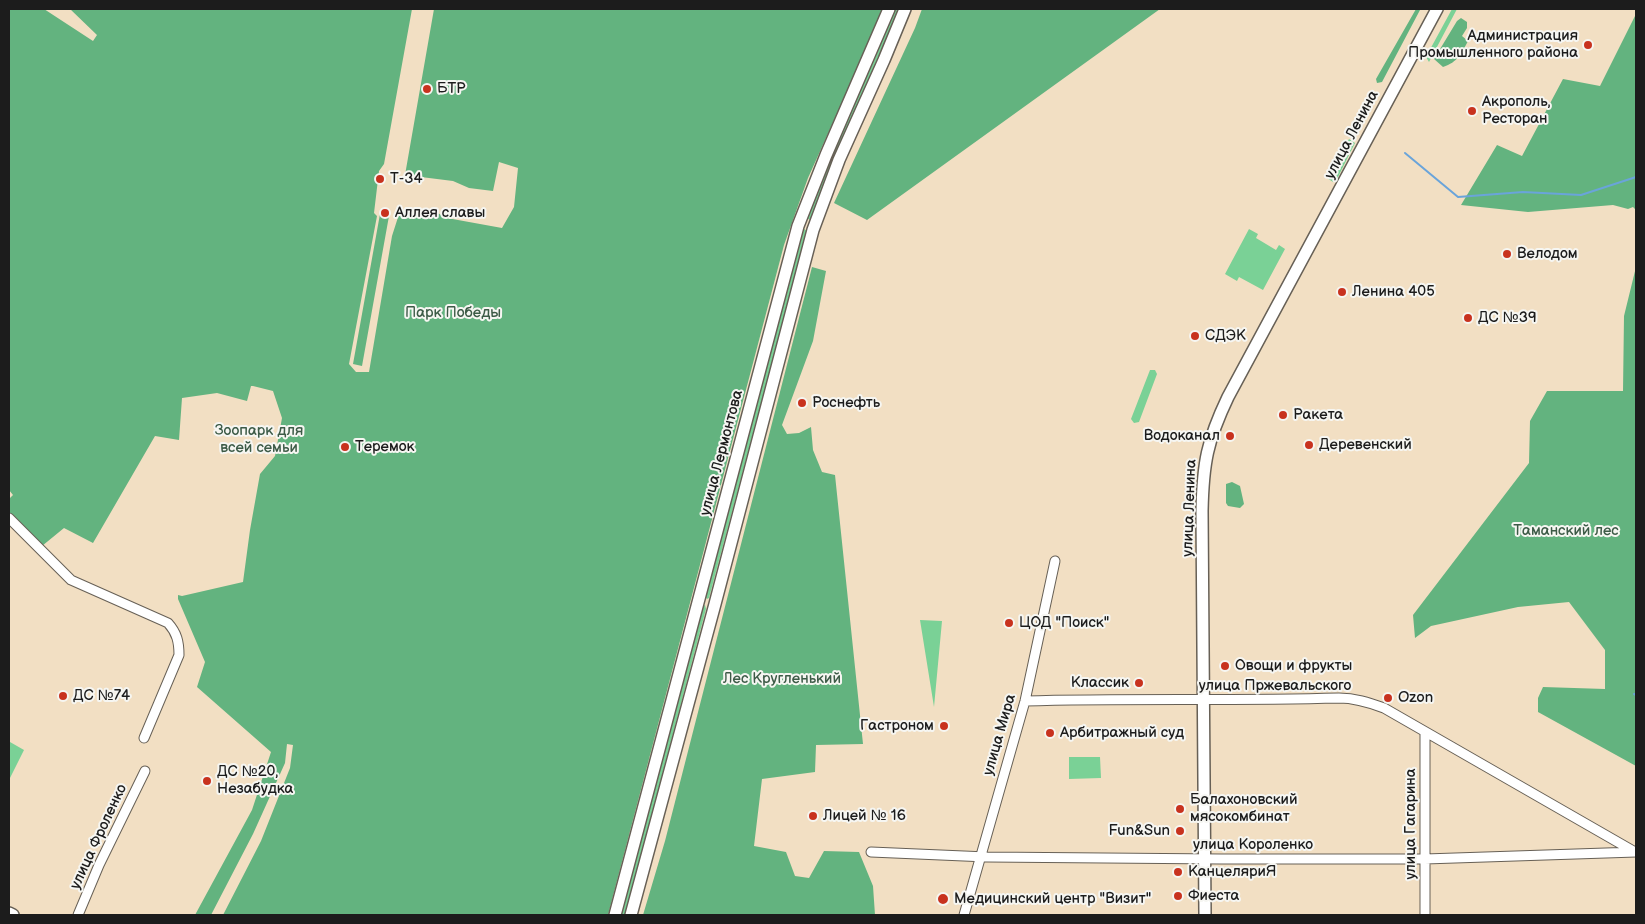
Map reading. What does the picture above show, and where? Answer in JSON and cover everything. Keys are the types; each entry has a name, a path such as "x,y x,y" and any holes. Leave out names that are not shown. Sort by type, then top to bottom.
{"main road":[{"name":"улица Лермонтова","path":"615,915 798,226 826,155 889,9"},
{"name":"улица Лермонтова","path":"631,915 813,230 839,160 884,60 904,9"},
{"name":"улица Ленина","path":"1205,915 1202,490 1210,438 1228,397 1437,9"},
{"path":"699,602 715,604"},
{"path":"9,913 13,915"}],"street":[{"path":"9,518 71,580 168,623 174,630 179,642 179,655 144,738"},
{"name":"улица Мира","path":"964,915 1025,701 1056,561"},
{"name":"улица Пржевальского","path":"1025,701 1353,698 1384,708 1636,853"},
{"name":"улица Гагарина","path":"1425,733 1425,915"},
{"name":"улица Фроленко","path":"78,915 99,865 145,771"},
{"name":"улица Короленко","path":"870,852 981,856 1425,859 1636,853"}],"green space":[{"name":"Парк Победы","path":"9,9 44,9 93,41 97,35 70,9 412,9 384,164 379,171 374,213 377,216 349,364 356,372 369,372 392,236 400,211 421,216 424,209 432,210 447,218 502,228 514,207 518,168 499,162 493,191 469,188 453,181 405,175 434,9 884,9 808,178 784,245 608,915 223,915 261,841 290,768 293,745 287,744 285,763 253,834 211,915 195,915 252,810 271,752 197,687 205,662 178,595 182,596 243,582 260,474 275,456 282,418 273,391 253,386 251,386 247,401 217,393 182,398 179,440 155,436 93,543 64,528 42,546 9,513 9,499 13,495 9,490"},
{"path":"894,9 899,9 880,58 834,158 810,220 807,218 830,156 876,56"},
{"path":"922,9 1160,9 867,220 834,203"},
{"path":"1416,9 1420,10 1382,82 1377,83 1376,79"},
{"path":"1452,9 1457,9 1429,62 1426,57"},
{"path":"1636,14 1636,210 1633,207 1628,209 1613,205 1528,212 1461,205 1497,145 1522,156 1563,79 1600,86"},
{"path":"1461,18 1467,22 1467,28 1462,36 1468,41 1456,60 1443,67 1434,59 1457,21"},
{"path":"1349,139 1355,143 1336,181 1333,182 1327,178"},
{"path":"380,214 389,216 362,366 353,364"},
{"path":"804,229 807,231 709,598 707,599 705,596"},
{"path":"1249,229 1258,234 1256,238 1276,250 1279,245 1285,249 1263,290 1239,277 1237,281 1225,274"},
{"name":"Лес Кругленький","path":"812,267 826,271 813,341 782,425 787,434 799,433 811,427 813,450 822,472 835,475 863,744 816,745 815,772 762,779 754,846 786,852 795,876 809,878 824,851 859,852 873,886 875,915 643,915 665,841"},
{"name":"Таманский лес","path":"1636,267 1636,766 1538,712 1538,698 1543,687 1605,689 1605,650 1569,602 1518,607 1431,626 1415,638 1413,615 1529,463 1530,421 1547,391 1623,391 1624,316"},
{"path":"1150,370 1155,370 1157,374 1139,422 1134,423 1131,419"},
{"path":"1232,482 1240,486 1244,504 1240,508 1228,506 1226,503 1226,484"},
{"path":"705,605 706,609 625,915 621,915 702,607"},
{"path":"920,620 942,621 934,707"},
{"path":"10,742 24,750 10,778 9,777"},
{"path":"1069,757 1100,757 1101,778 1069,779"}],"waterway":[{"path":"1405,153 1458,197 1523,192 1581,195 1636,177"}],"place":[{"name":"Администрация Промышленного района","path":"1588,45"},
{"name":"БТР","path":"427,89"},
{"name":"Акрополь, Ресторан","path":"1472,111"},
{"name":"Т-34","path":"380,179"},
{"name":"Аллея славы","path":"385,213"},
{"name":"Велодом","path":"1507,254"},
{"name":"Ленина 405","path":"1342,292"},
{"name":"ДС №39","path":"1468,318"},
{"name":"СДЭК","path":"1195,336"},
{"name":"Роснефть","path":"802,403"},
{"name":"Ракета","path":"1283,415"},
{"name":"Водоканал","path":"1230,436"},
{"name":"Деревенский","path":"1309,445"},
{"name":"Теремок","path":"345,447"},
{"name":"ЦОД \"Поиск\"","path":"1009,623"},
{"name":"Овощи и фрукты","path":"1225,666"},
{"name":"Классик","path":"1139,683"},
{"name":"ДС №74","path":"63,696"},
{"name":"Ozon","path":"1388,698"},
{"name":"Гастроном","path":"944,726"},
{"name":"Арбитражный суд","path":"1050,733"},
{"name":"ДС №20, Незабудка","path":"207,781"},
{"name":"Балахоновский мясокомбинат","path":"1180,809"},
{"name":"Лицей № 16","path":"813,816"},
{"name":"Fun&Sun","path":"1180,831"},
{"name":"КанцеляриЯ","path":"1178,872"},
{"name":"Фиеста","path":"1178,896"},
{"name":"Медицинский центр \"Визит\"","path":"943,899"}],"park label":[{"name":"Зоопарк для всей семьи","path":"259,440"}]}
